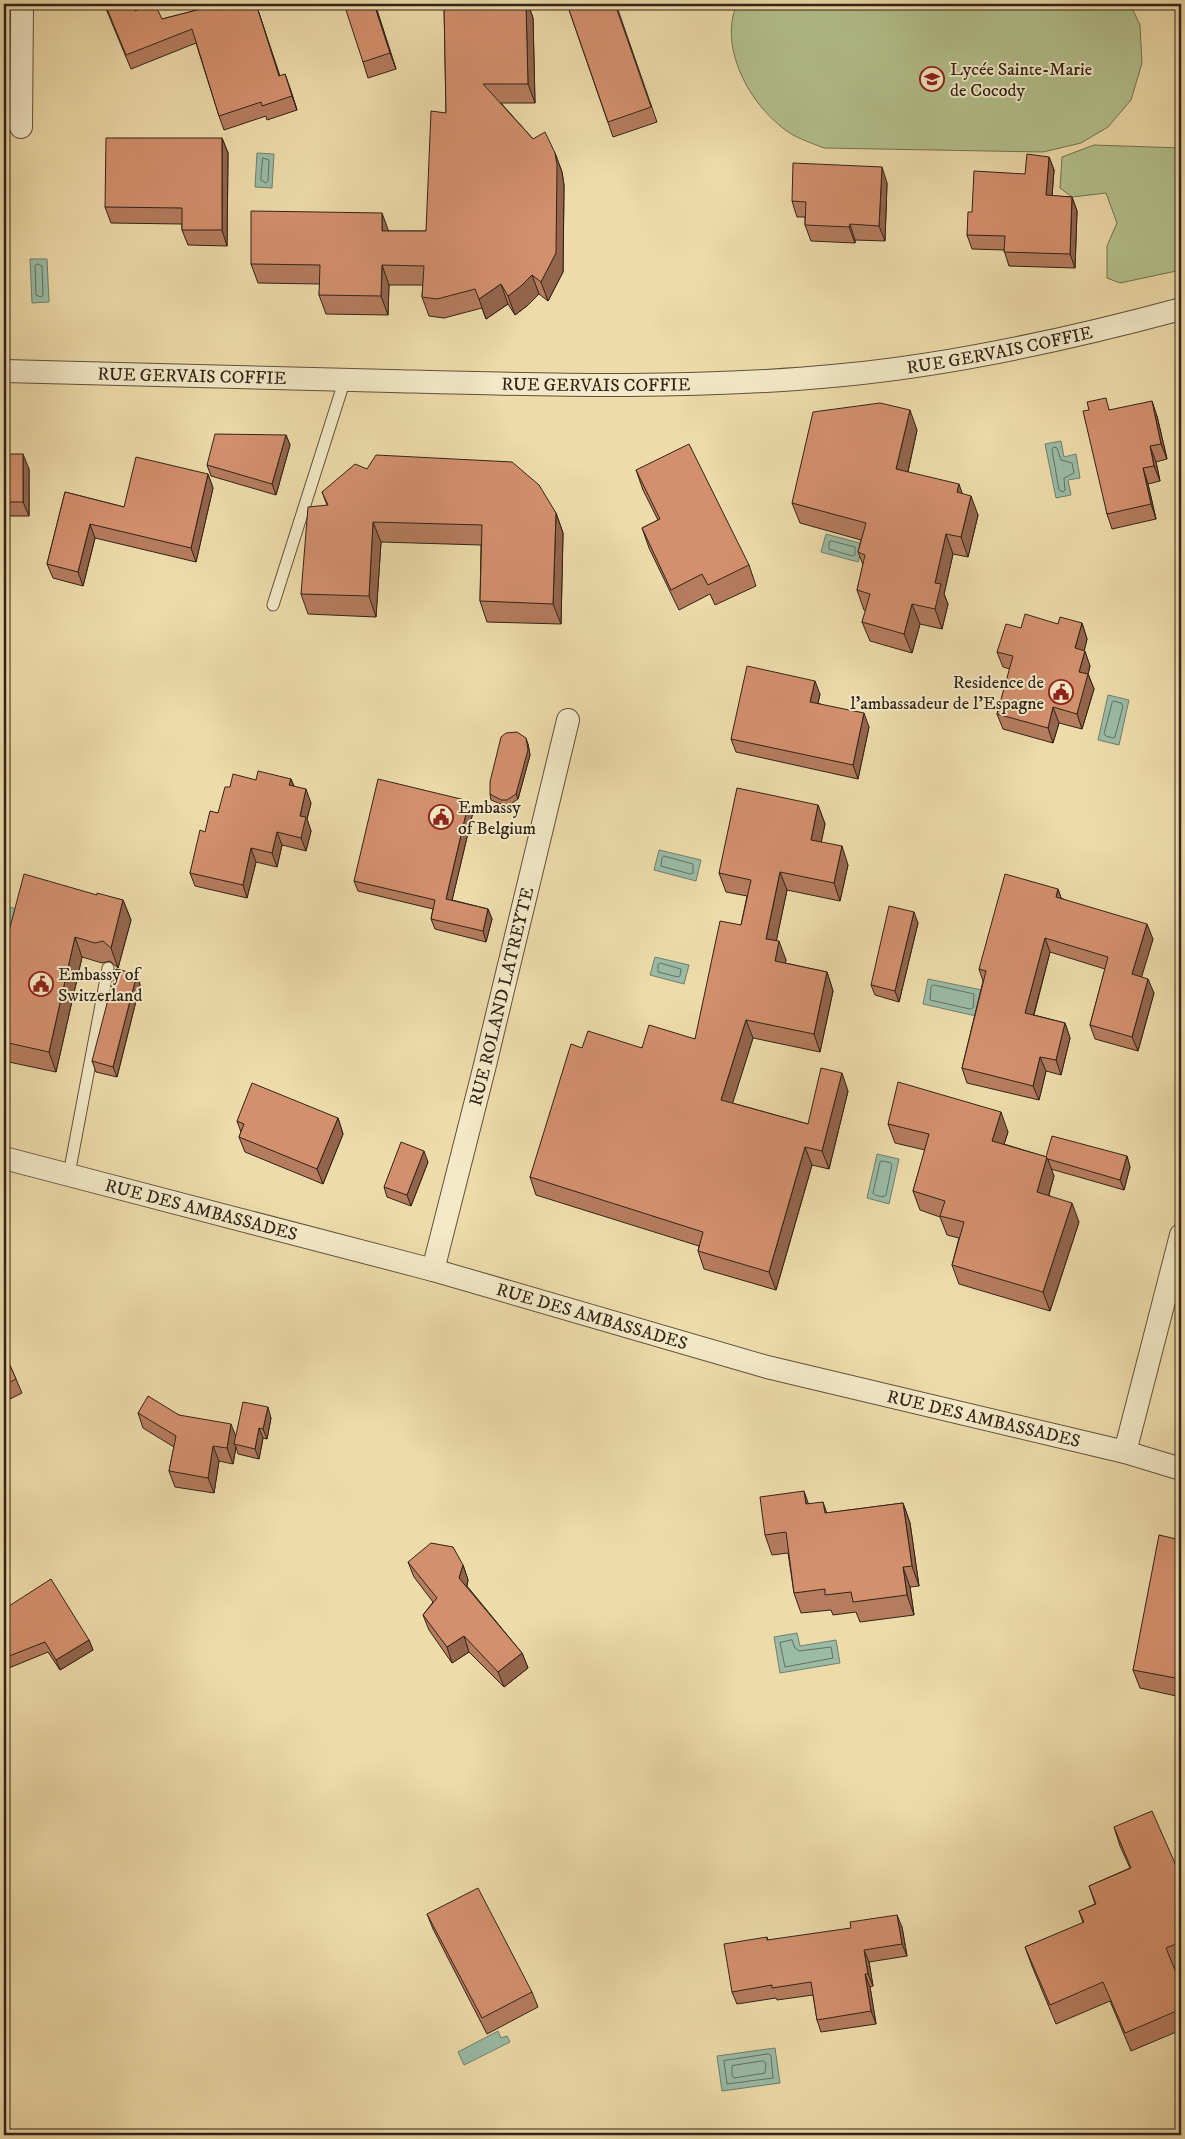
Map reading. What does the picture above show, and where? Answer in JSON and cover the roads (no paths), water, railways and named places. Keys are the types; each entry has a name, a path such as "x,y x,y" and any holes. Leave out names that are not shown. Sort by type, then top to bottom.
{"street":[{"path":"21,127 22,4"},
{"name":"RUE GERVAIS COFFIE","path":"4,371 607,387 719,385 844,375 950,361 1041,344 1181,309"},
{"name":"RUE ROLAND LATREYTE","path":"433,1270 484,1069 568,720"},
{"name":"RUE DES AMBASSADES","path":"4,1158 433,1270 767,1367 1124,1452 1181,1469"},
{"path":"1124,1452 1181,1235"}],"lane":[{"path":"273,605 345,379"},
{"path":"70,1174 108,968"}],"water":[{"path":"257,153 274,154 272,188 255,187"},
{"path":"30,259 47,259 49,302 32,303"},
{"path":"1061,441 1064,457 1076,454 1080,478 1068,480 1071,495 1056,498 1045,444"},
{"path":"826,534 863,544 858,562 821,552"},
{"path":"1108,695 1129,700 1119,745 1098,740"},
{"path":"659,850 701,860 696,881 654,870"},
{"path":"4,906 18,909 10,947 4,946"},
{"path":"655,957 689,965 684,984 650,975"},
{"path":"928,979 982,990 976,1016 923,1004"},
{"path":"877,1154 899,1159 889,1204 867,1198"},
{"path":"797,1633 800,1646 836,1640 840,1663 780,1673 774,1637"},
{"path":"498,2031 501,2038 507,2036 510,2042 464,2065 458,2052"},
{"path":"775,2048 780,2083 722,2091 717,2056"}],"place":[{"name":"Lycée Sainte-Marie de Cocody","path":"932,79"},
{"name":"Residence de l’ambassadeur de l’Espagne","path":"1061,692"},
{"name":"Embassy of Belgium","path":"441,817"},
{"name":"Embassy of Switzerland","path":"41,984"}]}
